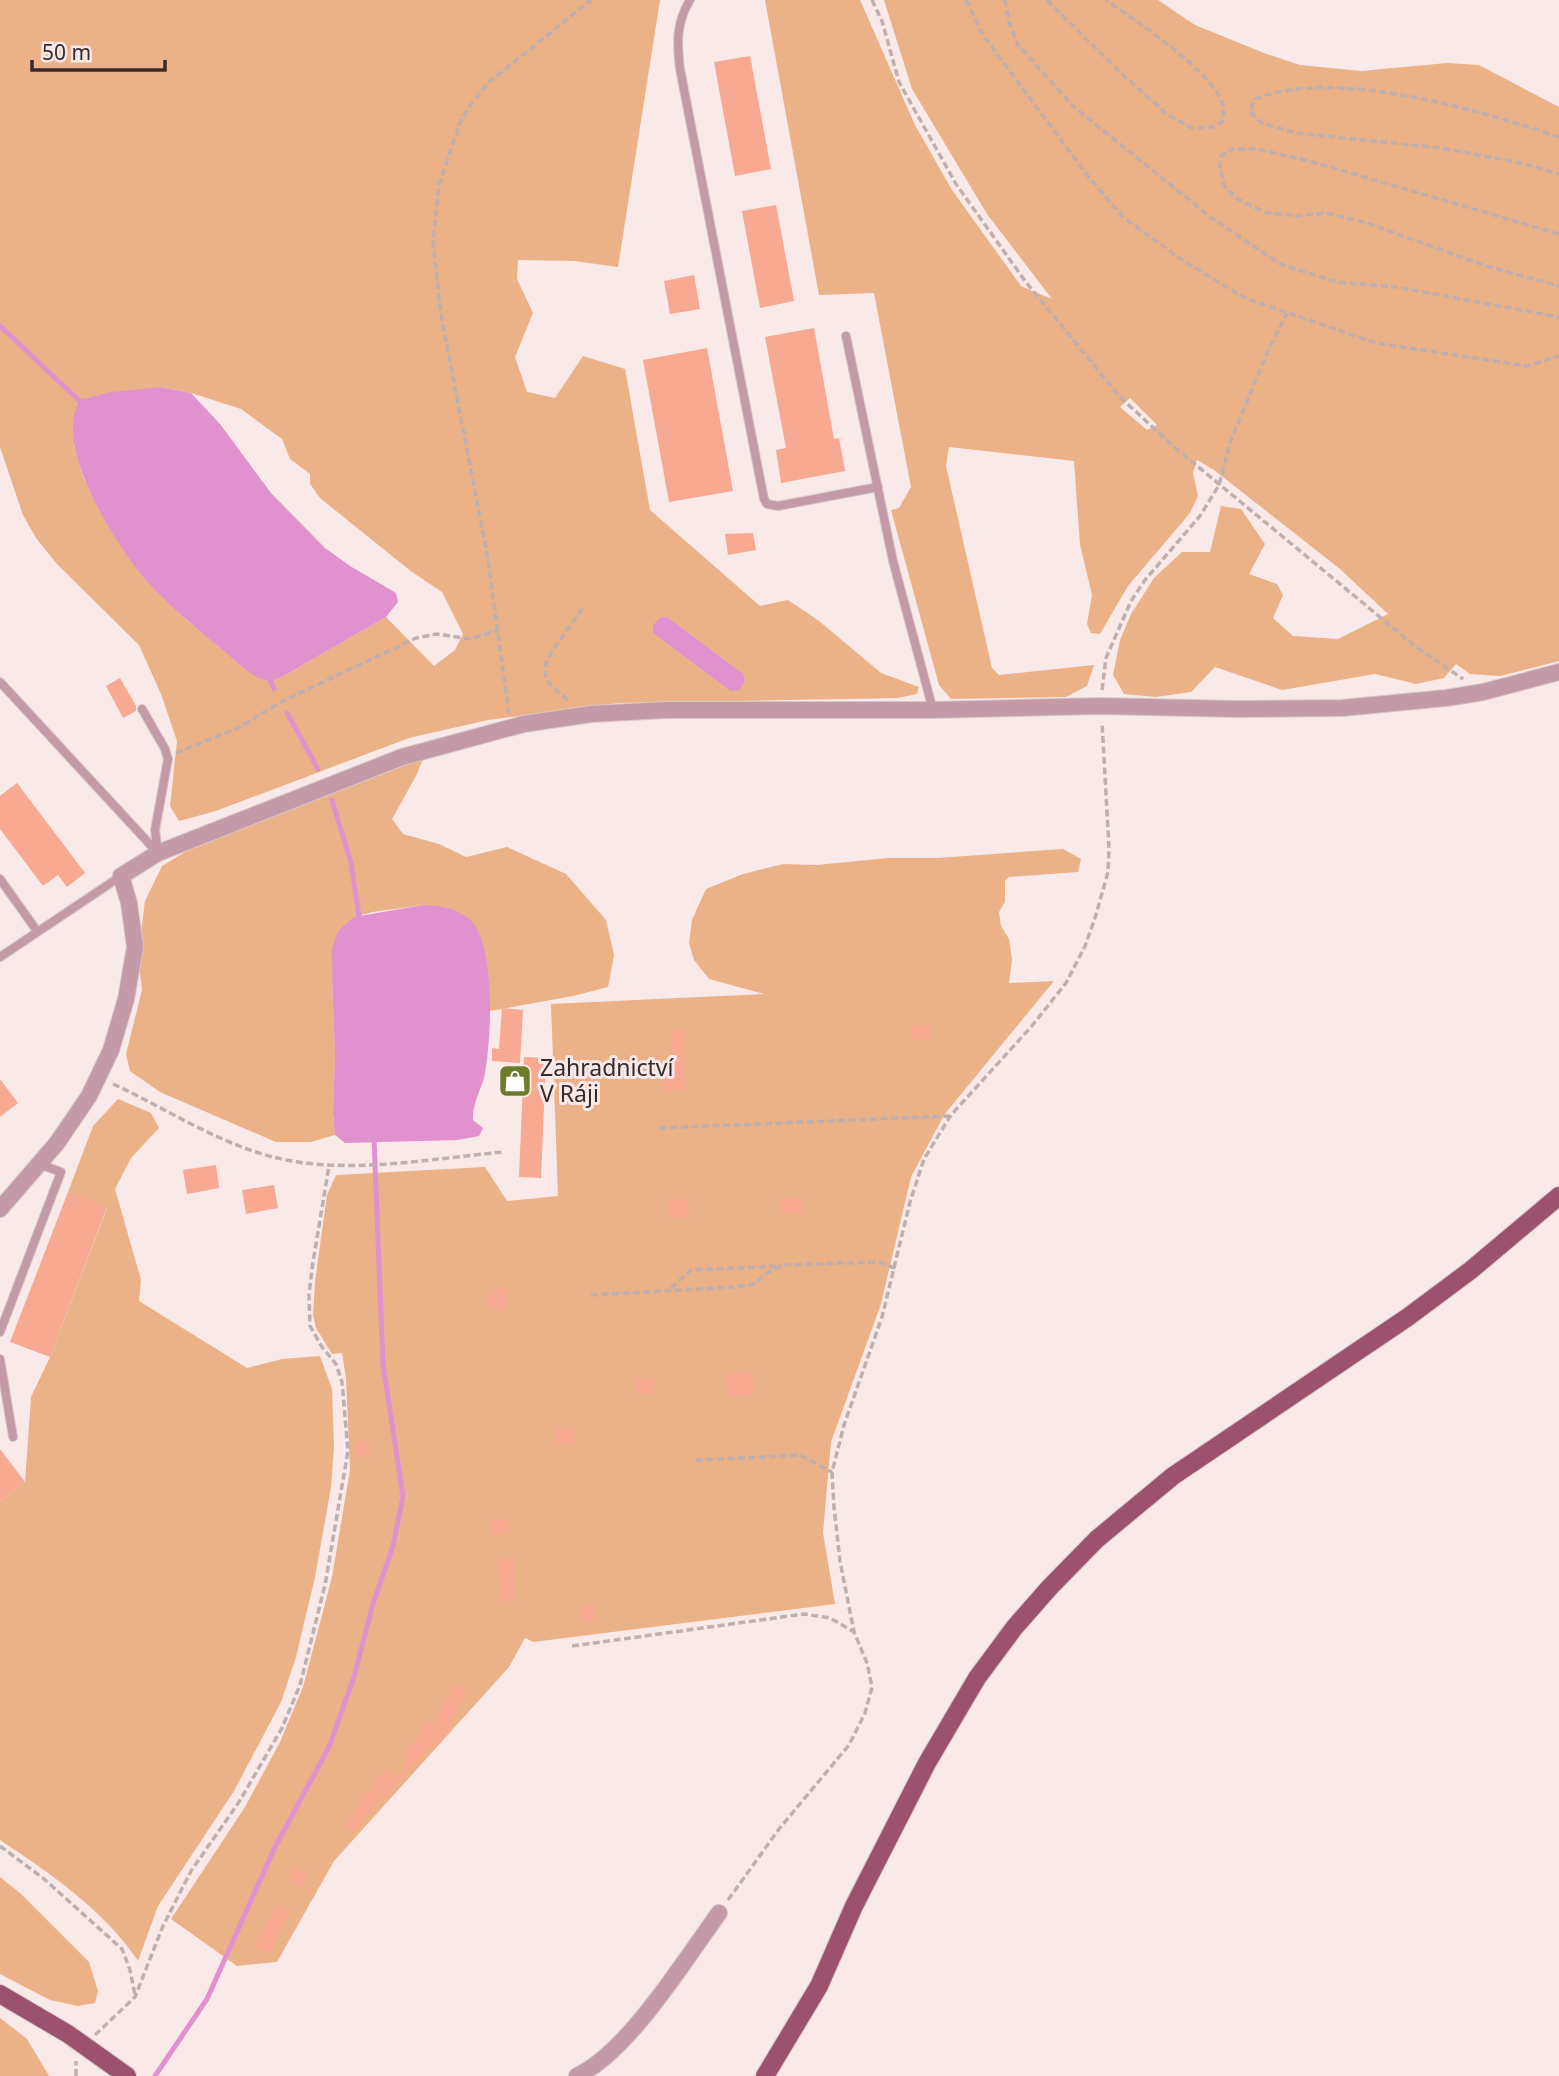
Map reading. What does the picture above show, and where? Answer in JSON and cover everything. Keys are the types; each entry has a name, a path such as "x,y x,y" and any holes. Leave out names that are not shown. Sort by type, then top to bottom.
{"main road":[{"path":"765,2076 819,1986 860,1895 927,1763 977,1678 1050,1587 1097,1539 1173,1476 1408,1317 1471,1270 1559,1196"},
{"path":"0,1994 85,2045 127,2076"}],"street":[{"path":"0,1209 57,1143 89,1096 111,1050 126,999 135,947 129,903 121,876 158,853 402,757 524,724 591,714 666,710 933,710 1100,706 1342,708 1446,698 1559,673"},
{"path":"576,2076 589,2070 614,2049 637,2024 719,1913"}],"lane":[{"path":"690,0 679,24 677,43 680,69 764,499 767,503 778,506 878,487"},
{"path":"846,336 893,561 933,710"},
{"path":"0,682 158,853"},
{"path":"142,709 168,756 155,830 158,853"},
{"path":"0,957 121,876"},
{"path":"0,879 37,930"},
{"path":"0,1332 61,1172 38,1164"},
{"path":"0,1359 13,1437"}],"path":[{"path":"511,729 485,541 441,315 433,242 439,185 460,123 488,83 591,0"},
{"path":"872,0 882,21 900,82 956,184 1025,281 1120,397 1219,485 1415,646 1482,692"},
{"path":"966,0 982,35 1030,101 1123,217 1182,260 1235,292 1376,343 1527,366 1559,356"},
{"path":"1005,0 1009,22 1018,45 1074,107 1213,219 1280,264 1336,282 1396,287 1559,317"},
{"path":"1047,0 1167,114 1192,128 1212,127 1223,121 1224,108 1214,90 1183,56 1106,0"},
{"path":"1559,137 1514,122 1394,93 1320,86 1273,92 1255,99 1250,112 1262,123 1296,133 1441,148 1521,163 1559,174"},
{"path":"1559,234 1313,162 1257,149 1232,149 1221,156 1220,168 1225,187 1238,200 1264,212 1296,216 1326,213 1357,220 1486,267 1559,286"},
{"path":"719,1913 779,1829 849,1745 865,1713 872,1687 867,1663 854,1632 840,1561 832,1472 844,1424 882,1317 910,1202 924,1159 951,1115 1066,983 1085,946 1108,873 1105,765 1100,706 1106,658 1131,601 1145,580 1200,516 1219,485 1231,440 1287,313"},
{"path":"582,609 544,662 545,674 553,688 591,714"},
{"path":"168,756 238,728 281,702 416,638 437,634 470,639 499,630"},
{"path":"98,1078 259,1153 308,1165 344,1167 504,1152"},
{"path":"660,1128 951,1115"},
{"path":"85,2045 135,1997 163,1926 191,1871 239,1802 282,1728 300,1685 325,1585 348,1451 342,1382 336,1364 310,1326 309,1294 329,1166"},
{"path":"670,1289 691,1270 879,1262 895,1268"},
{"path":"591,1295 754,1284 766,1273 784,1265"},
{"path":"696,1460 800,1455 832,1472"},
{"path":"572,1646 804,1614 830,1618 854,1632"},
{"path":"0,1846 43,1878 122,1949 130,1970 135,1997"}],"shaded area":[{"path":"0,0 660,0 618,267 574,261 518,260 517,279 533,313 515,357 527,392 555,398 583,356 625,369 650,510 760,606 788,600 819,621 881,673 919,687 917,694 898,698 619,703 488,720 409,738 216,811 179,821 170,806 177,741 161,694 139,645 57,564 36,538 23,515 0,447","holes":["160,387 191,393 241,409 282,439 290,459 310,474 310,484 320,498 412,572 442,592 463,634 455,650 434,666 386,617 280,678 270,680 253,674 186,620 131,561 83,477 74,445"]},
{"path":"765,0 860,0 915,125 952,190 1021,286 1052,299 987,214 912,89 884,0 1158,0 1195,25 1300,65 1361,71 1447,63 1479,65 1559,107 1559,661 1500,676 1470,674 1456,664 1444,678 1416,684 1375,674 1282,690 1215,667 1191,692 1156,697 1124,694 1113,675 1120,640 1131,614 1154,578 1182,552 1210,552 1221,506 1241,509 1265,544 1249,574 1277,584 1283,595 1273,618 1293,636 1338,639 1388,614 1340,569 1214,470 1197,460 1193,473 1198,496 1190,513 1128,586 1100,634 1091,633 1087,624 1092,595 1080,545 1074,461 949,447 946,466 992,668 999,675 1094,665 1087,686 1066,697 951,699 939,685 891,510 899,508 911,487 874,293 819,295","holes":["1130,398 1157,425 1147,430 1120,407"]},
{"path":"160,387 191,393 220,424 271,493 325,548 396,593 398,602 386,617 280,678 267,680 259,678 240,665 160,595 130,560 96,505 78,460 73,438 74,417 80,400 111,392"},
{"path":"667,617 743,674 745,681 739,690 731,691 653,633 653,625 660,618"},
{"path":"423,759 392,819 403,834 439,844 466,857 507,847 566,874 606,920 614,955 608,987 490,1011 486,958 475,927 423,905 373,912 354,917 331,953 335,1135 311,1142 276,1142 160,1092 130,1071 126,1054 142,990 138,957 145,901 162,866 203,841 265,820 395,766"},
{"path":"1063,849 1081,859 1078,872 1009,877 1005,881 1005,902 999,912 1001,926 1009,939 1012,960 1009,983 1054,981 944,1115 911,1177 881,1304 831,1442 823,1533 835,1604 533,1642 525,1638 509,1667 334,1861 277,1962 237,1966 171,1919 245,1807 280,1742 303,1687 332,1577 350,1470 346,1378 342,1353 332,1354 316,1328 313,1315 327,1195 336,1175 485,1167 507,1201 558,1196 551,1004 764,994 709,979 694,960 689,943 692,920 706,889 743,874 783,864 816,865 888,858 937,858"},
{"path":"423,905 447,908 464,915 478,931 484,948 490,992 489,1038 485,1073 473,1120 483,1128 479,1136 458,1140 345,1143 335,1135 333,1113 335,1054 331,953 338,931 354,917"},
{"path":"118,1099 151,1113 159,1128 131,1158 115,1189 141,1280 139,1301 247,1368 282,1359 320,1356 332,1389 334,1447 331,1487 315,1577 296,1657 281,1702 234,1791 158,1906 138,1961 93,1909 0,1840 0,1501 25,1482 31,1397 50,1357 107,1208 68,1192 93,1126"},
{"path":"0,1877 20,1893 89,1962 98,1991 95,2003 78,2006 50,2000 0,1974"},
{"path":"0,2018 27,2039 49,2076 0,2076"}],"building":[{"path":"750,56 771,169 735,176 714,62"},
{"path":"776,205 794,301 760,308 742,211"},
{"path":"694,275 700,309 670,314 664,281"},
{"path":"814,328 834,439 839,438 845,471 781,483 776,450 786,448 765,337"},
{"path":"707,348 733,491 669,502 643,360"},
{"path":"753,533 756,550 728,555 725,534"},
{"path":"120,678 136,706 136,711 123,718 106,686"},
{"path":"17,783 85,873 67,887 58,875 43,886 0,829 0,796"},
{"path":"502,1008 523,1010 520,1063 492,1061 492,1048 499,1049"},
{"path":"930,1025 931,1039 912,1040 911,1026"},
{"path":"672,1029 686,1029 686,1091 664,1091 663,1066 672,1065"},
{"path":"524,1057 546,1058 541,1178 519,1177"},
{"path":"0,1079 18,1103 0,1117"},
{"path":"216,1165 219,1188 187,1194 183,1170"},
{"path":"274,1185 278,1208 246,1214 242,1190"},
{"path":"68,1192 107,1207 50,1357 10,1342"},
{"path":"802,1197 803,1213 782,1214 781,1198"},
{"path":"688,1198 689,1217 670,1218 669,1199"},
{"path":"493,1288 508,1289 507,1310 488,1309 489,1291 493,1292"},
{"path":"752,1371 754,1394 728,1396 725,1374"},
{"path":"653,1378 654,1393 636,1394 635,1379"},
{"path":"555,1427 574,1427 574,1444 555,1444"},
{"path":"369,1441 370,1457 356,1457 355,1442"},
{"path":"0,1449 25,1482 0,1501"},
{"path":"508,1519 509,1533 492,1534 490,1520"},
{"path":"497,1559 515,1559 514,1602 500,1601 501,1579 497,1579"},
{"path":"595,1605 596,1620 582,1621 581,1606"},
{"path":"454,1684 467,1690 449,1727 452,1728 436,1747 431,1745 403,1779 399,1776 408,1758 404,1755 411,1745 413,1746 425,1723 428,1721 434,1724"},
{"path":"386,1768 401,1779 387,1797 383,1795 354,1833 344,1826"},
{"path":"295,1867 309,1874 303,1887 288,1879"},
{"path":"277,1906 290,1912 269,1955 254,1946"}],"waterway":[{"path":"0,326 84,405"},
{"path":"268,675 274,689"},
{"path":"287,713 318,769"},
{"path":"332,800 351,863 360,923"},
{"path":"155,2076 207,1999 275,1847 329,1747 354,1677 372,1607 393,1546 403,1496 383,1365 374,1138"}],"place":[{"name":"Zahradnictví V Ráji","path":"515,1081"}]}
